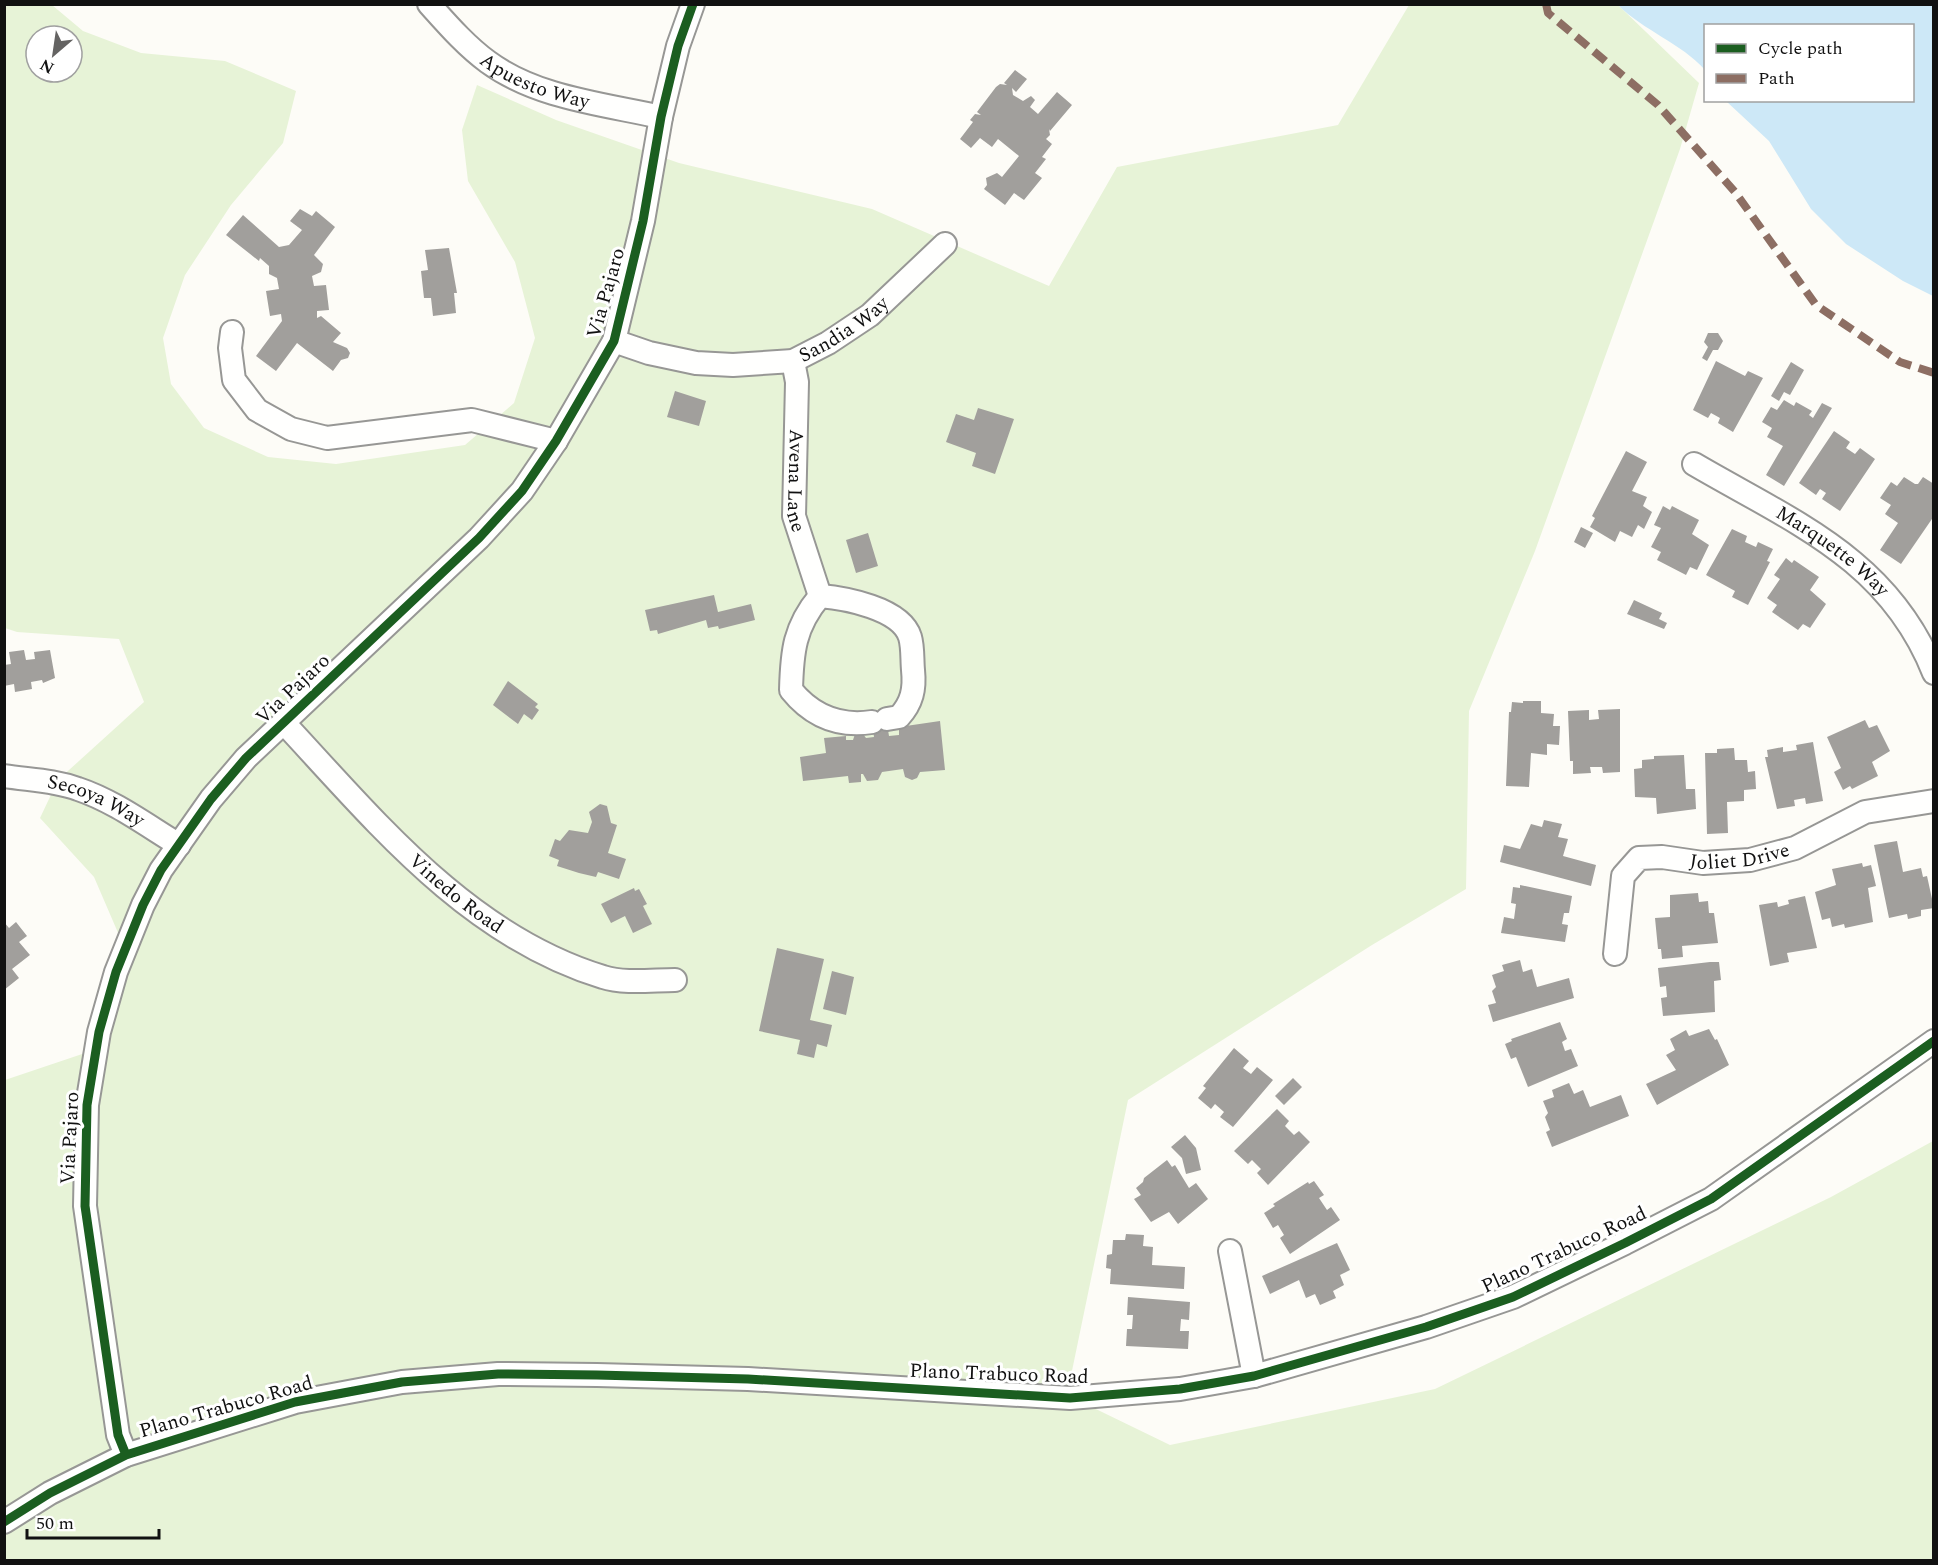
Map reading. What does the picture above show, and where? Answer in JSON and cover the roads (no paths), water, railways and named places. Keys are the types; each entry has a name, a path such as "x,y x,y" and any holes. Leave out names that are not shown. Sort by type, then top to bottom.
{"street":[{"name":"Apuesto Way","path":"429,4 488,62 520,81 555,94 661,117"},
{"name":"Via Pajaro","path":"126,1455 118,1435 85,1206 87,1105 99,1032 116,972 143,905 179,845 211,799 246,758 479,537 522,491 556,441 614,341 644,221 661,117 678,46 693,4"},
{"name":"Sandia Way","path":"614,341 649,353 696,363 733,365 793,361 828,343 870,315 945,244"},
{"path":"232,332 230,348 234,380 257,410 291,429 327,438 472,420 556,441"},
{"name":"Avena Lane","path":"793,361 797,382 794,516 820,596"},
{"name":"Marquette Way","path":"1694,464 1823,539 1865,571 1897,604 1923,647 1934,674"},
{"path":"820,596 849,599 879,609 900,624 910,635 914,680 913,697 899,717 855,725 828,720 802,704 791,690 792,651 801,624 820,596"},
{"name":"Vinedo Road","path":"284,723 428,873 486,921 552,957 605,978 675,980"},
{"name":"Secoya Way","path":"4,776 38,779 87,792 114,805 179,845"},
{"name":"Joliet Drive","path":"1615,954 1623,876 1639,858 1662,857 1703,863 1750,860 1795,848 1865,812 1934,801"},
{"name":"Plano Trabuco Road","path":"4,1522 50,1493 126,1455 295,1402 402,1382 498,1374 748,1379 1070,1398 1180,1389 1254,1376 1426,1327 1513,1297 1625,1243 1711,1199 1934,1041"},
{"path":"1230,1251 1254,1376"}],"water":[{"path":"1618,5 1933,5 1933,296 1903,281 1846,244 1811,209 1769,141 1727,102 1914,102 1914,24 1704,24 1704,69 1685,52"}]}
